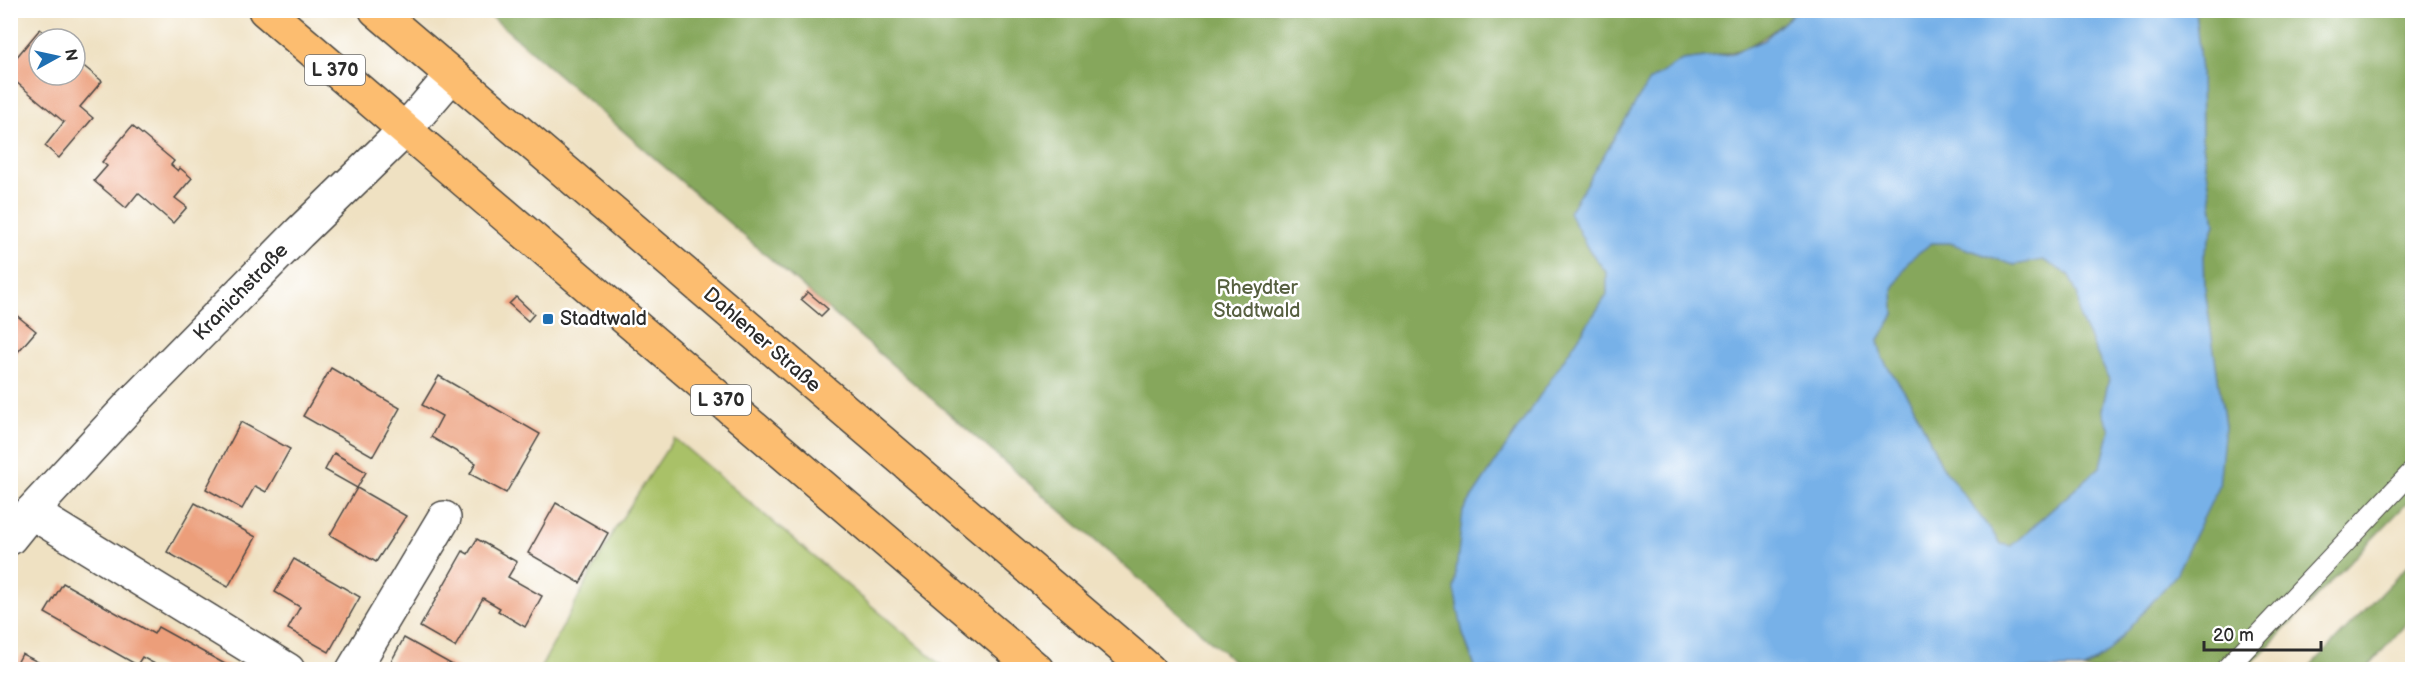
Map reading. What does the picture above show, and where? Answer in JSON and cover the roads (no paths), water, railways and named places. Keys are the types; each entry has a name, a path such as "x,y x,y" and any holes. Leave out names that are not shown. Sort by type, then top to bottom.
{"main road":[{"name":"L 370","path":"265,10 1037,669"},
{"name":"Dahlener Straße","path":"376,10 1149,669"}],"street":[{"name":"Kranichstraße","path":"10,538 31,512 290,241 405,130 452,75"},
{"path":"31,512 288,669"},
{"path":"353,669 444,518"}],"lane":[{"path":"2224,669 2412,472"}],"water":[{"path":"1797,11 2195,11 2201,72 2202,138 2215,224 2204,255 2205,290 2225,426 2219,486 2175,576 2108,652 2084,669 1476,669 1463,634 1454,589 1463,511 1607,295 1607,273 1587,247 1569,212 1649,81 1682,60 1731,54 1764,40","holes":["1932,243 1950,243 2014,265 2043,260 2069,275 2078,296 2080,318 2109,379 2102,410 2110,430 2101,466 2011,546 2001,544 1942,466 1912,403 1882,358 1878,341 1894,315 1893,289 1909,260"]}],"place":[{"name":"Stadtwald","path":"548,319"}],"park label":[{"name":"Rheydter Stadtwald","path":"1257,300"}]}
